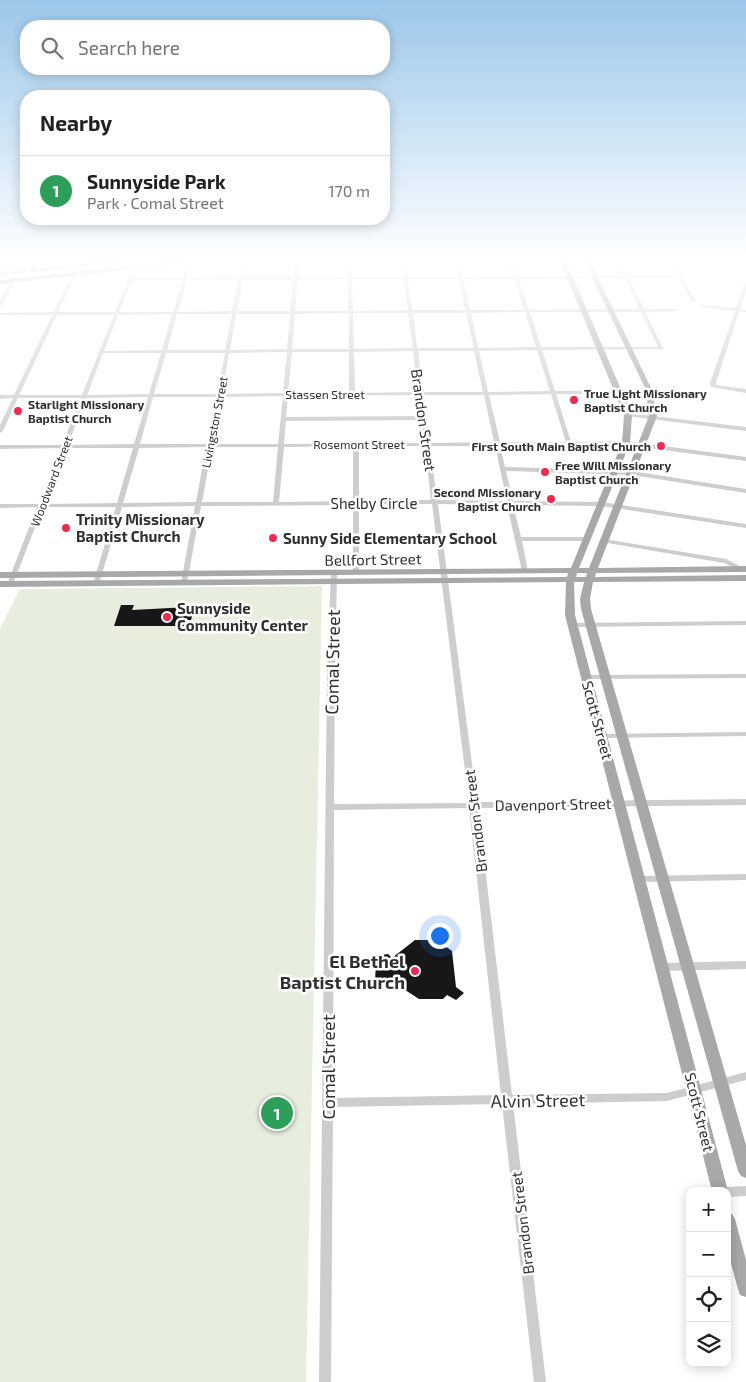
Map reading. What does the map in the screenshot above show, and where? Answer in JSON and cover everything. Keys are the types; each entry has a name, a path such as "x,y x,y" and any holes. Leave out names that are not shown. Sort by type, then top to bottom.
{"main road":[{"name":"Scott Street","path":"591,325 628,415 626,443 572,575 569,604 639,879 696,1091 719,1187"},
{"name":"Scott Street","path":"617,325 649,390 653,416 591,575 585,599 622,736 746,1171"},
{"name":"Bellfort Street","path":"591,575 744,569"},
{"path":"712,570 716,579"},
{"name":"Bellfort Street","path":"334,577 356,572 443,576 525,571 572,575"},
{"name":"Bellfort Street","path":"0,575 12,580"},
{"name":"Bellfort Street","path":"0,584 12,580 443,576 591,575 716,579 746,578"},
{"path":"731,1232 746,1289"}],"street":[{"path":"0,431 51,325"},
{"name":"Woodward Street","path":"12,580 112,325"},
{"path":"98,579 171,325"},
{"name":"Livingston Street","path":"185,579 232,325"},
{"path":"276,504 292,325"},
{"path":"351,325 352,394"},
{"name":"Brandon Street","path":"411,325 473,805 540,1382"},
{"path":"471,325 525,571"},
{"path":"532,325 569,443"},
{"path":"102,352 662,348 651,325"},
{"path":"732,325 713,386 746,391"},
{"name":"Stassen Street","path":"0,397 620,392 649,390"},
{"path":"628,415 653,416 746,429"},
{"path":"285,419 424,418"},
{"name":"Rosemont Street","path":"0,447 626,443 746,459"},
{"path":"356,444 356,572"},
{"path":"503,468 632,473 746,490"},
{"name":"Shelby Circle","path":"0,506 434,502 602,504 746,526"},
{"path":"518,539 587,539"},
{"path":"604,541 726,561 744,569"},
{"name":"Comal Street","path":"325,1382 334,577"},
{"path":"573,625 746,623"},
{"path":"587,677 746,676"},
{"path":"602,736 746,734"},
{"name":"Davenport Street","path":"330,807 746,802"},
{"path":"639,879 746,878"},
{"path":"662,967 746,966"},
{"name":"Alvin Street","path":"328,1102 508,1101 667,1097 696,1091 746,1076"},
{"path":"731,1192 746,1191"}],"green space":[{"path":"322,586 306,1382 0,1382 0,629 20,589"}],"building":[{"name":"Sunnyside Community Center","path":"121,605 134,605 132,610 189,607 187,613 193,613 191,620 186,620 185,626 114,626"},
{"name":"El Bethel Baptist Church","path":"415,940 437,940 452,951 456,987 464,993 456,1000 447,995 443,999 419,999 396,984 392,988 375,983 376,960 381,955 388,954 392,958"}],"place":[{"name":"True Light Missionary Baptist Church","path":"574,400"},
{"name":"Starlight Missionary Baptist Church","path":"18,411"},
{"name":"First South Main Baptist Church","path":"661,446"},
{"name":"Free Will Missionary Baptist Church","path":"545,472"},
{"name":"Second Missionary Baptist Church","path":"551,499"},
{"name":"Trinity Missionary Baptist Church","path":"66,528"},
{"name":"Sunny Side Elementary School","path":"273,538"},
{"name":"Sunnyside Community Center","path":"167,617"},
{"name":"El Bethel Baptist Church","path":"415,971"},
{"name":"Sunnyside Park","path":"277,1113"}]}
